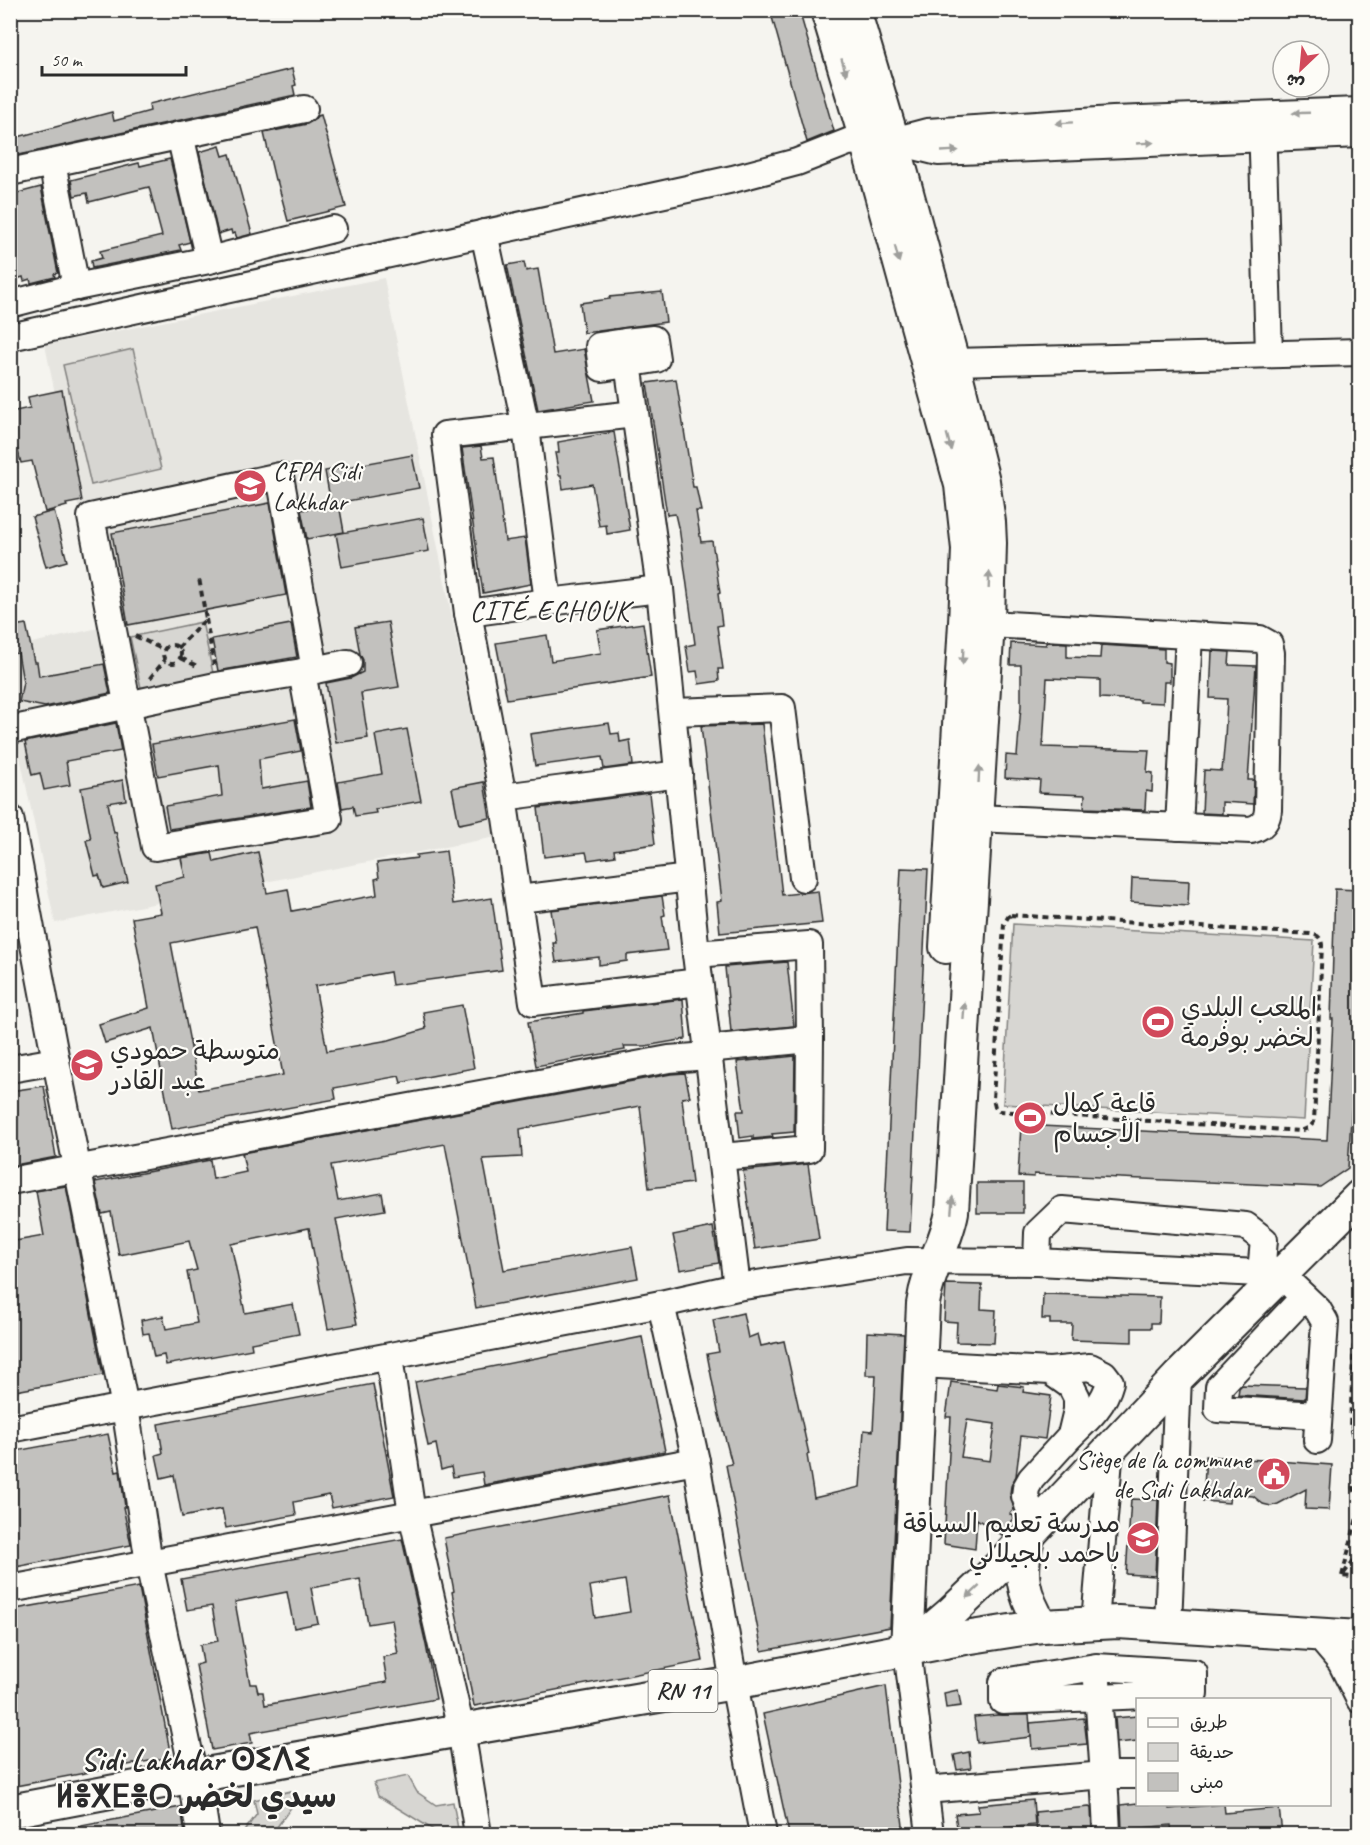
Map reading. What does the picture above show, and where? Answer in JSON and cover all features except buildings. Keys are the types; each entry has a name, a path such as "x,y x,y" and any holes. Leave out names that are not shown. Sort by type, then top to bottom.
{"main road":[{"path":"827,10 880,140 953,362 987,501 990,543 976,623 929,1229 934,1260"},
{"path":"854,10 880,140 961,485 976,623 976,818 952,1212 943,1245 934,1260 924,1296 908,1650"},
{"path":"908,1650 966,1599 1032,1532 1271,1274 1359,1196"},
{"path":"1032,1532 1023,1554 1022,1573 1025,1592 1042,1626"},
{"name":"RN 11","path":"10,1811 194,1776 734,1683 965,1638 1042,1626 1095,1622 1359,1637"},
{"path":"194,1776 203,1834"}],"street":[{"path":"10,172 304,109"},
{"path":"10,337 763,172 848,142 880,140 938,152 1261,126 1359,111"},
{"path":"1261,126 1359,134"},
{"path":"1261,126 1269,354"},
{"path":"180,135 209,260"},
{"path":"52,163 76,287"},
{"path":"10,304 76,287 209,260 333,229"},
{"path":"484,233 526,427 548,602"},
{"path":"953,362 1359,352"},
{"path":"626,353 660,589 699,982 737,1287"},
{"path":"635,414 445,435 468,613 503,797 533,1002 699,982"},
{"path":"280,476 308,671 329,819 154,848 92,517 280,476"},
{"path":"468,613 660,589"},
{"path":"976,623 1260,639 1269,644 1271,649 1268,810 1265,821 1261,825 1251,830 976,818"},
{"path":"1179,827 1189,635"},
{"path":"10,730 216,686 348,663"},
{"path":"673,712 782,708 803,878"},
{"path":"503,797 679,774"},
{"path":"10,818 125,1407 150,1563 194,1776"},
{"path":"519,899 689,878"},
{"path":"696,954 809,945 809,1149 721,1157"},
{"path":"10,1181 708,1052 810,1039"},
{"path":"11,1064 56,1061"},
{"path":"1037,1262 1038,1233 1062,1210 1246,1226 1264,1240 1271,1274"},
{"path":"10,1429 389,1357 737,1287 899,1261 934,1260 1037,1262 1271,1274 1304,1297 1318,1310 1325,1322 1312,1423 1303,1402 1243,1399 1242,1411 1218,1409 1220,1388 1304,1297"},
{"path":"660,1304 696,1461 734,1683 763,1834"},
{"path":"389,1357 412,1514 461,1730 478,1834"},
{"path":"920,1365 1050,1371 1090,1367 1104,1374 1110,1382 1107,1394 1097,1410 1071,1435 1031,1479 1026,1488 1025,1496 1032,1532"},
{"path":"1050,1371 1071,1386 1077,1398 1077,1410 1071,1435"},
{"path":"1168,1625 1178,1377"},
{"path":"1095,1622 1110,1448"},
{"path":"10,1589 696,1461"},
{"path":"1318,1635 1341,1662 1359,1700"},
{"path":"908,1650 930,1834"},
{"path":"1096,1667 1105,1774 1107,1834"},
{"path":"1096,1667 1194,1673 1194,1693 1003,1701 1003,1682 1096,1667"},
{"path":"925,1790 1105,1774 1136,1775"}],"path":[{"path":"199,578 216,686"},
{"path":"178,648 206,619"},
{"path":"167,647 178,648 181,656 178,662 171,663 165,660 163,653 167,647"},
{"path":"1011,915 1317,936 1322,940 1322,945 1315,1116 1310,1127 1301,1131 999,1111 993,1104 1005,922 1011,915"},
{"path":"1359,1297 1356,1297 1357,1328 1350,1426 1359,1466"},
{"path":"1353,1367 1359,1368"},
{"path":"1350,1426 1359,1427"},
{"path":"1359,1478 1353,1488 1359,1498"},
{"path":"1341,1576 1359,1506"},
{"path":"1341,1576 1359,1552"},
{"path":"1341,1576 1359,1578"}],"shaded area":[{"name":"CFPA Sidi Lakhdar","path":"384,278 496,837 55,923 11,714 10,648 103,627 45,345"}],"green space":[{"path":"133,349 161,469 91,485 63,365"},
{"path":"202,622 213,673 141,688 130,637"},
{"name":"الملعب البلدي لخضر بوفرمة","path":"1013,924 1314,941 1304,1120 1003,1104"},
{"path":"408,1776 417,1792 436,1805 453,1802 459,1834 440,1834 378,1796 374,1783"},
{"path":"291,1791 295,1802 272,1834 242,1834 257,1814 254,1800"}],"place":[{"name":"CFPA Sidi Lakhdar","path":"250,486"},
{"name":"الملعب البلدي لخضر بوفرمة","path":"1158,1022"},
{"name":"متوسطة حمودي عبد القادر","path":"87,1065"},
{"name":"قاعة كمال الأجسام","path":"1030,1118"},
{"name":"Siège de la commune de Sidi Lakhdar","path":"1274,1474"},
{"name":"مدرسة تعليم السياقة باحمد بلجيلالي","path":"1143,1538"}],"district":[{"name":"CITÉ ECHOUK","path":"550,610"},
{"name":"Sidi Lakhdar ⵙⵉⴷⵉ ⵍⴻⵅⴹⴻⵔ سيدي لخضر","path":"196,1778"}]}
